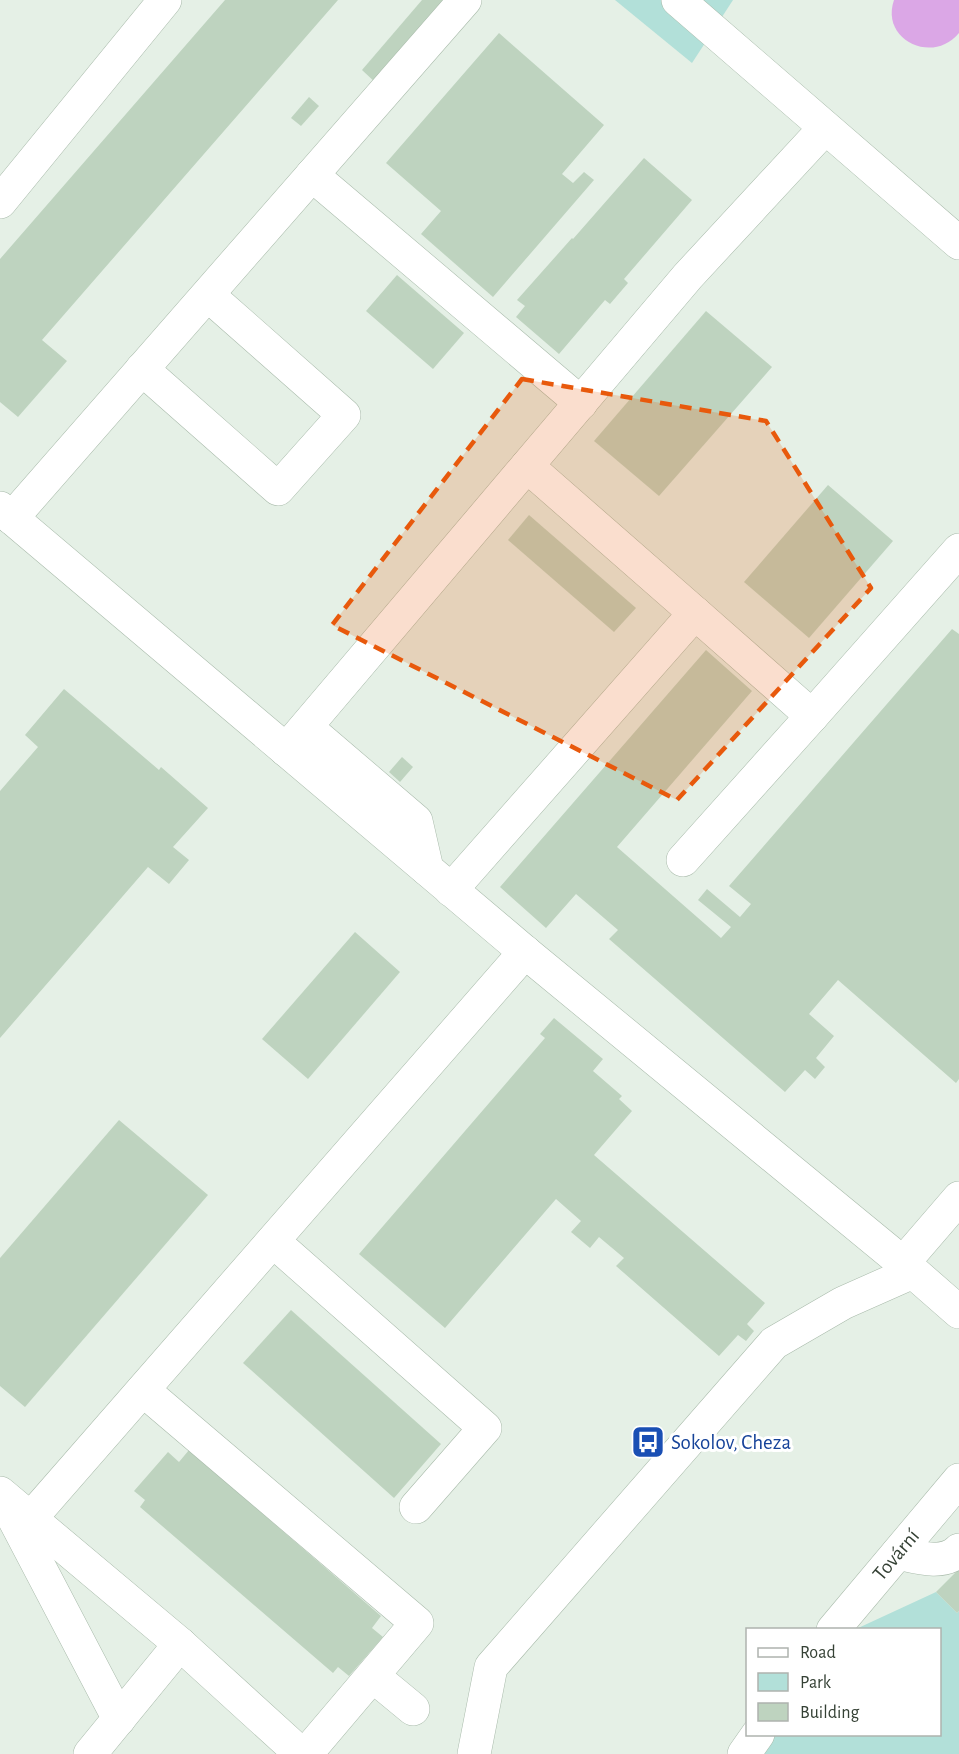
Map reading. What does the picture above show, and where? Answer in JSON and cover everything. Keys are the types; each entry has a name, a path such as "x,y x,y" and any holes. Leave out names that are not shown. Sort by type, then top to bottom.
{"street":[{"path":"0,202 165,0"},
{"path":"465,0 142,369 6,513 296,739 439,879 959,1312"},
{"path":"678,0 959,243"},
{"path":"296,739 688,276 825,128"},
{"path":"312,175 581,404"},
{"path":"142,369 278,489 344,415 208,294"},
{"path":"527,466 813,716"},
{"path":"683,860 959,550"},
{"path":"439,879 695,613"},
{"path":"30,1519 525,952"},
{"path":"474,1754 491,1667 774,1343 908,1268 959,1198"},
{"path":"273,1241 485,1428 416,1507"},
{"path":"1,1494 180,1644 303,1754 417,1623 143,1390"},
{"name":"Tovární","path":"834,1628 959,1480"},
{"path":"1,1494 118,1719"},
{"path":"898,1552 922,1558 941,1558 956,1554 959,1550"},
{"path":"90,1754 180,1644"},
{"path":"373,1676 413,1709"},
{"path":"744,1754 757,1736"}],"highlighted area":[{"path":"522,379 766,421 871,588 677,800 332,625"}],"green space":[{"path":"615,0 733,0 692,63"},
{"path":"936,1592 957,1613 959,1611 959,1754 744,1754 757,1736 941,1736 941,1628 858,1628"}],"shaded area":[{"path":"894,0 959,0 959,33 948,42 936,47 912,44 895,27 892,14"}],"building":[{"path":"225,0 338,0 42,340 67,361 18,417 0,402 0,259"},
{"path":"422,0 449,0 377,84 362,70"},
{"path":"499,33 604,125 562,174 573,183 584,172 594,180 493,297 421,234 441,211 386,163"},
{"path":"309,97 319,106 301,126 291,118"},
{"path":"644,158 692,200 624,279 628,283 610,304 605,300 559,354 516,317 525,306 517,300"},
{"path":"397,275 464,333 433,369 366,311"},
{"path":"706,311 772,367 659,496 594,441"},
{"path":"828,485 893,541 809,638 744,582"},
{"path":"529,515 636,608 614,632 508,540"},
{"path":"952,629 959,634 959,1079 956,1083 838,980 809,1014 834,1036 816,1058 825,1067 815,1079 805,1070 785,1092 609,939 618,930 576,894 546,928 500,887 706,650 752,691 617,847 721,938 731,927 698,900 707,889 740,917 751,904 729,886"},
{"path":"64,689 159,770 161,767 208,808 173,847 189,860 169,884 148,867 0,1038 0,791 38,747 25,735"},
{"path":"402,757 413,767 400,782 389,772"},
{"path":"355,932 400,972 308,1079 262,1039"},
{"path":"554,1018 603,1059 593,1071 622,1096 619,1099 632,1111 594,1155 765,1303 747,1324 754,1331 746,1341 738,1335 719,1356 616,1266 624,1258 599,1237 590,1248 571,1232 581,1221 556,1199 445,1328 359,1254 545,1038 540,1034"},
{"path":"119,1120 208,1195 25,1407 0,1386 0,1258"},
{"path":"291,1310 441,1444 394,1498 243,1363"},
{"path":"189,1450 381,1616 372,1628 383,1637 349,1676 338,1667 333,1673 140,1507 145,1500 134,1491 168,1452 179,1462"},
{"path":"959,1569 959,1611 957,1613 936,1592"}],"place":[{"name":"Sokolov, Cheza","path":"648,1442"}]}
